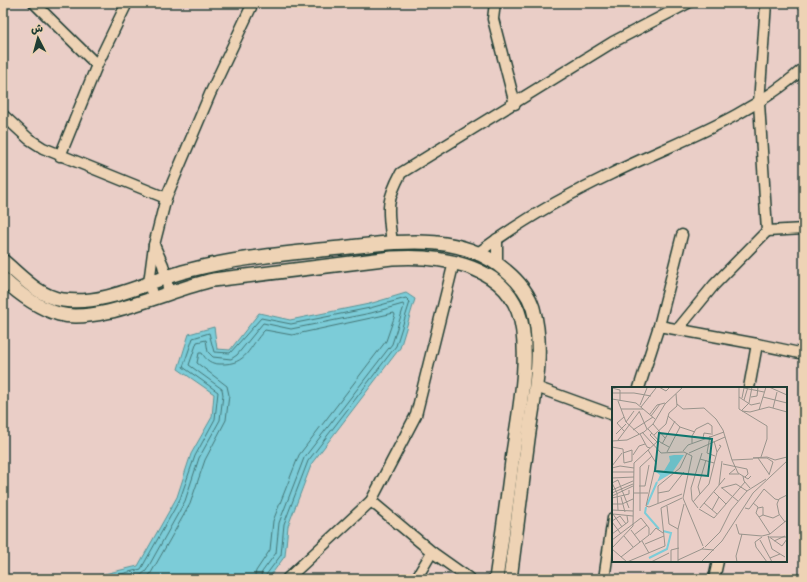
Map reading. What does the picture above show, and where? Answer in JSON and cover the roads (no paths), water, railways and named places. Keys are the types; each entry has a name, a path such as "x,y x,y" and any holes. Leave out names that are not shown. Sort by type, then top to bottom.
{"main road":[{"path":"3,262 44,294 61,300 80,302 94,300 191,270 256,258 392,243 437,243 478,253 497,262 518,281 527,294 533,308 538,351 536,387 510,579"},
{"path":"3,279 24,296 40,306 60,314 76,316 101,314 169,292 213,280 392,258 422,258 454,262 473,268 492,280 508,294 518,310 523,328 524,345 518,418 496,579"},
{"path":"518,418 531,423"}],"street":[{"path":"34,3 97,65"},
{"path":"60,156 97,65 126,3"},
{"path":"153,298 149,283 154,245 166,198 210,94 253,3"},
{"path":"495,3 493,19 515,104"},
{"path":"392,243 388,204 391,191 401,173 672,6 688,3"},
{"path":"766,3 762,35 760,103 767,231"},
{"path":"478,253 497,239 576,192 612,174 725,123 760,103 804,68"},
{"path":"3,115 29,139 43,148 166,198"},
{"path":"678,329 714,285 767,231 804,229"},
{"path":"639,387 659,326 682,235"},
{"path":"497,239 497,262"},
{"path":"154,245 163,265 169,292"},
{"path":"287,579 371,501 416,414 454,262"},
{"path":"659,326 804,354"},
{"path":"749,387 757,344"},
{"path":"536,387 612,415"},
{"path":"371,501 432,552 470,579"},
{"path":"604,579 612,525"},
{"path":"416,579 432,552"},
{"path":"714,579 718,562"}],"water":[{"path":"406,293 415,299 400,348 312,463 288,526 285,556 268,579 83,579 138,566 177,497 191,454 212,417 214,394 178,369 189,334 214,327 217,349 230,350 259,313 290,320 369,304"}]}
